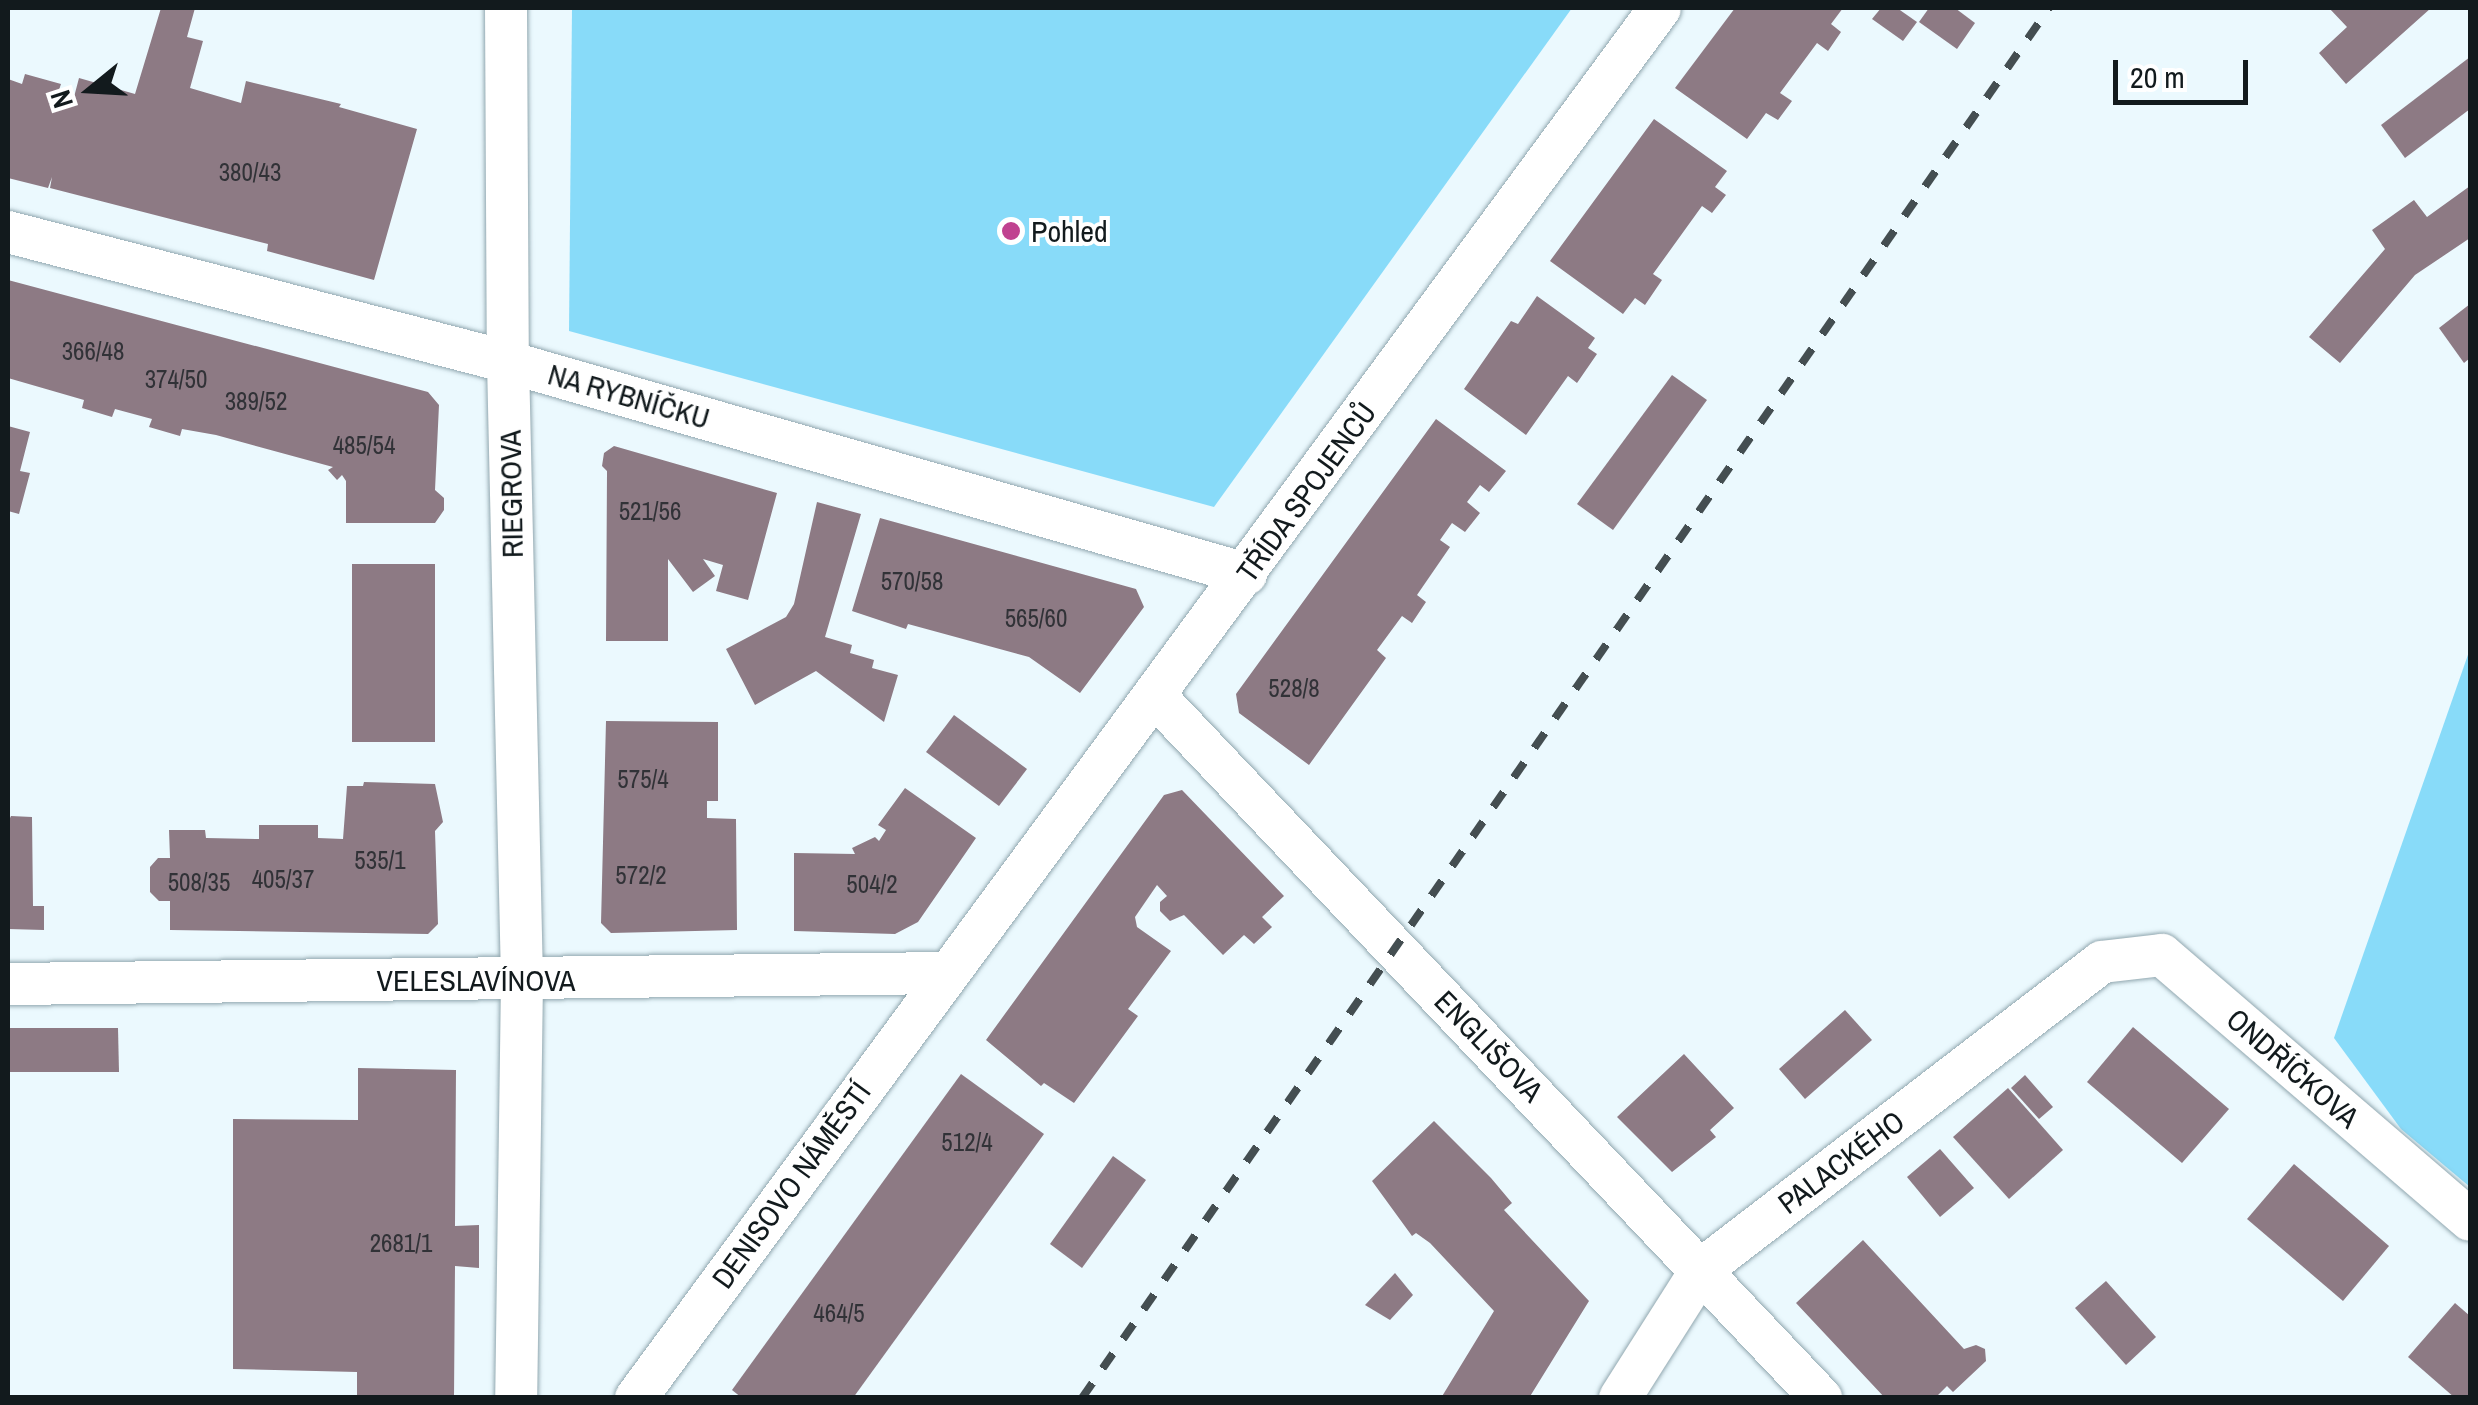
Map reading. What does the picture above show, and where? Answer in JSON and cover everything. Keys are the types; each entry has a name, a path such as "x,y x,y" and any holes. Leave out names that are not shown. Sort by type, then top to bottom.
{"street":[{"name":"RIEGROVA","path":"506,8 508,362 522,980 516,1398"},
{"name":"TŘÍDA SPOJENCŮ","path":"945,973 1246,574 1660,8"},
{"name":"NA RYBNÍČKU","path":"8,232 508,362 1246,574"},
{"name":"ENGLIŠOVA","path":"1155,696 1822,1398"},
{"name":"ONDŘÍČKOVA","path":"2102,962 2162,955 2470,1220"},
{"name":"PALACKÉHO","path":"1620,1398 1702,1269 2102,962"},
{"name":"VELESLAVÍNOVA","path":"8,984 945,973"},
{"name":"DENISOVO NÁMĚSTÍ","path":"636,1398 945,973"}],"shaded area":[{"path":"572,8 1572,8 1214,507 569,331"},
{"path":"2470,649 2470,1187 2401,1129 2334,1038"}],"building":[{"path":"161,8 195,8 187,37 203,41 190,88 241,103 246,81 341,104 339,107 417,129 374,280 267,251 268,244 50,188 52,177 48,188 8,178 8,79 22,84 25,74 61,84 58,93 74,97 79,78 135,94"},
{"path":"1735,8 1843,8 1831,24 1841,32 1828,51 1817,43 1780,93 1792,101 1778,120 1766,113 1747,139 1675,88"},
{"path":"1881,8 1897,8 1917,22 1903,41 1872,19"},
{"path":"1929,8 1955,8 1975,23 1957,49 1919,22"},
{"path":"2329,8 2431,8 2346,84 2319,53 2347,27"},
{"path":"2470,57 2470,109 2405,158 2381,125"},
{"path":"1654,119 1727,171 1715,187 1726,195 1712,213 1702,206 1653,274 1662,280 1645,305 1635,298 1623,314 1550,261"},
{"path":"2470,186 2470,238 2415,275 2340,363 2309,337 2385,249 2372,230 2414,200 2427,217"},
{"path":"8,280 428,392 439,405 435,490 444,498 444,510 435,523 346,523 346,481 342,475 337,480 328,470 333,467 216,435 182,429 180,436 149,427 152,419 115,409 112,417 82,408 84,400 8,378"},
{"path":"1537,296 1595,338 1588,348 1597,354 1577,383 1568,376 1526,435 1464,389 1511,321 1518,324"},
{"path":"2470,304 2470,358 2464,363 2439,328"},
{"path":"1672,375 1707,400 1613,530 1577,504"},
{"path":"1436,419 1506,471 1489,492 1480,485 1467,502 1480,513 1465,532 1452,523 1440,540 1450,547 1417,595 1426,602 1412,623 1402,616 1377,650 1386,658 1309,765 1239,713 1236,694"},
{"path":"8,426 30,432 20,471 30,473 19,514 8,511"},
{"path":"614,446 777,493 748,600 716,591 723,565 703,559 715,576 693,592 668,559 668,641 606,641 607,471 602,466 604,453"},
{"path":"817,502 861,514 825,637 852,645 850,653 874,660 872,668 898,675 884,722 816,671 755,705 726,649 786,617 794,604"},
{"path":"880,518 1136,589 1144,607 1080,693 1029,657 908,624 906,629 852,611"},
{"path":"352,564 435,564 435,742 352,742"},
{"path":"954,715 1027,769 999,806 926,752"},
{"path":"606,721 718,722 718,801 707,801 707,818 736,819 737,930 611,933 601,923"},
{"path":"364,782 435,784 443,822 435,831 438,924 428,934 170,930 170,901 159,901 150,892 150,867 158,858 170,858 169,830 205,830 206,838 259,839 259,825 318,825 318,838 343,839 347,786 363,786"},
{"path":"905,788 976,838 918,922 895,934 794,931 794,853 855,854 852,848 875,837 879,841 886,830 878,825"},
{"path":"1182,790 1284,896 1262,917 1272,927 1254,944 1244,935 1223,955 1184,915 1170,921 1160,911 1160,902 1167,896 1157,885 1135,917 1137,927 1171,951 1128,1009 1138,1016 1074,1103 1044,1083 1041,1086 986,1040 1164,795"},
{"path":"11,816 32,817 33,906 44,906 44,930 8,929"},
{"path":"1845,1010 1872,1040 1805,1099 1779,1069"},
{"path":"2133,1027 2229,1109 2182,1163 2087,1082"},
{"path":"8,1028 118,1028 119,1072 8,1072"},
{"path":"1684,1054 1734,1108 1710,1130 1716,1137 1672,1172 1617,1117"},
{"path":"358,1068 456,1070 455,1226 479,1225 479,1268 455,1266 454,1398 357,1398 357,1372 233,1369 233,1119 358,1120"},
{"path":"961,1074 1044,1134 853,1398 742,1398 732,1390"},
{"path":"2025,1075 2053,1107 2039,1119 2011,1088"},
{"path":"2008,1088 2063,1150 2009,1199 1953,1137"},
{"path":"1434,1121 1491,1178 1512,1203 1504,1210 1589,1301 1529,1398 1441,1398 1494,1311 1430,1243 1416,1233 1412,1236 1372,1181"},
{"path":"1940,1149 1974,1188 1940,1217 1907,1177"},
{"path":"1113,1156 1146,1180 1082,1268 1050,1244"},
{"path":"2294,1164 2389,1246 2343,1301 2247,1219"},
{"path":"1863,1240 1964,1349 1976,1345 1985,1349 1986,1361 1953,1392 1947,1386 1935,1398 1885,1398 1796,1303"},
{"path":"1395,1273 1413,1295 1390,1320 1365,1305"},
{"path":"2106,1281 2156,1337 2126,1365 2075,1308"},
{"path":"2455,1303 2470,1316 2470,1398 2455,1398 2408,1357"}],"railway":[{"path":"1082,1398 2049,8"}],"place":[{"name":"Pohled","path":"1011,231"}]}
